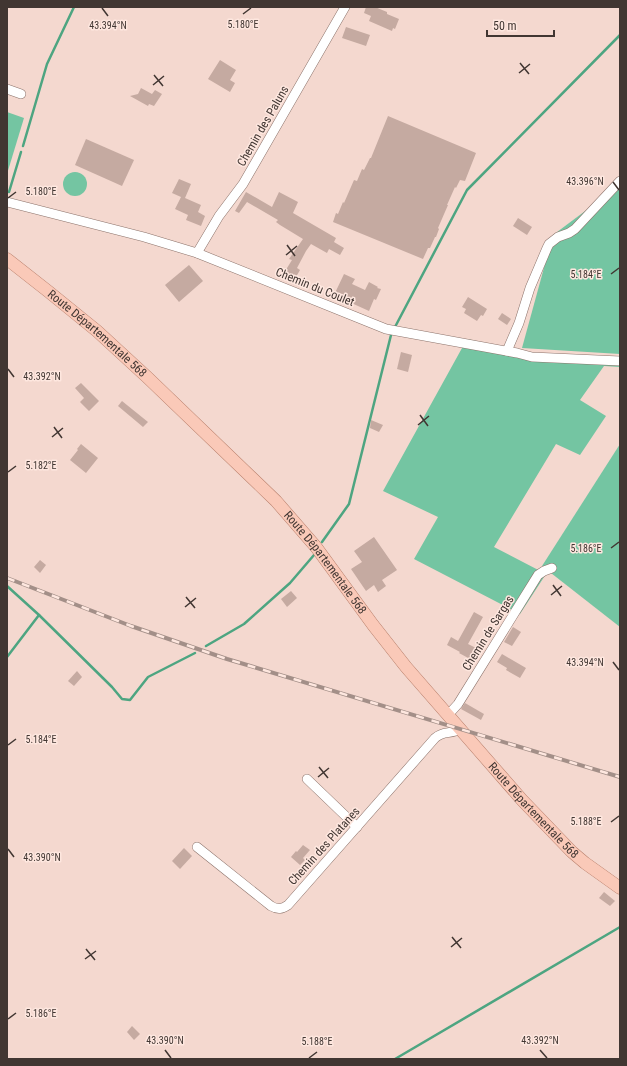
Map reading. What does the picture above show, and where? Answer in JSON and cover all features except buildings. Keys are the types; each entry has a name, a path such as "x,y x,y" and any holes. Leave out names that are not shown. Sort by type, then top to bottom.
{"main road":[{"name":"Route Départementale 568","path":"7,259 102,336 153,382 276,501 316,547 402,662 522,800 572,852 620,888"}],"street":[{"name":"Chemin des Paluns","path":"197,254 219,216 243,184 345,7"},
{"path":"7,89 21,94"},
{"path":"508,351 530,288 549,244 558,237 575,230 620,181"},
{"name":"Chemin du Coulet","path":"7,202 144,237 197,254 386,329 508,351 532,357 620,361"},
{"name":"Chemin de Sargas","path":"448,714 458,704 538,575 552,568"},
{"name":"Chemin des Platanes","path":"197,847 271,906 280,909 284,908 438,735 454,732 460,728"},
{"path":"307,779 357,827"}],"green space":[{"path":"7,112 24,118 7,174"},
{"path":"75,172 83,176 87,184 83,192 75,196 67,192 63,184 67,176"},
{"path":"620,185 620,354 522,348 553,235"},
{"path":"467,339 531,353 620,357 620,367 604,366 580,400 606,416 580,455 556,444 494,547 546,574 520,614 414,559 438,517 383,491"},
{"path":"620,444 620,627 542,566"}],"waterway":[{"path":"23,146 47,64 74,7"},
{"path":"395,327 467,190 620,35"},
{"path":"9,192 21,152"},
{"path":"322,542 349,504 391,335"},
{"path":"206,646 244,624 290,583 314,555"},
{"path":"7,586 39,615"},
{"path":"7,657 39,615 112,687 122,699 130,700 148,677 195,653"},
{"path":"395,1059 620,927"}],"railway":[{"path":"7,578 131,626 227,659 620,777"}]}
